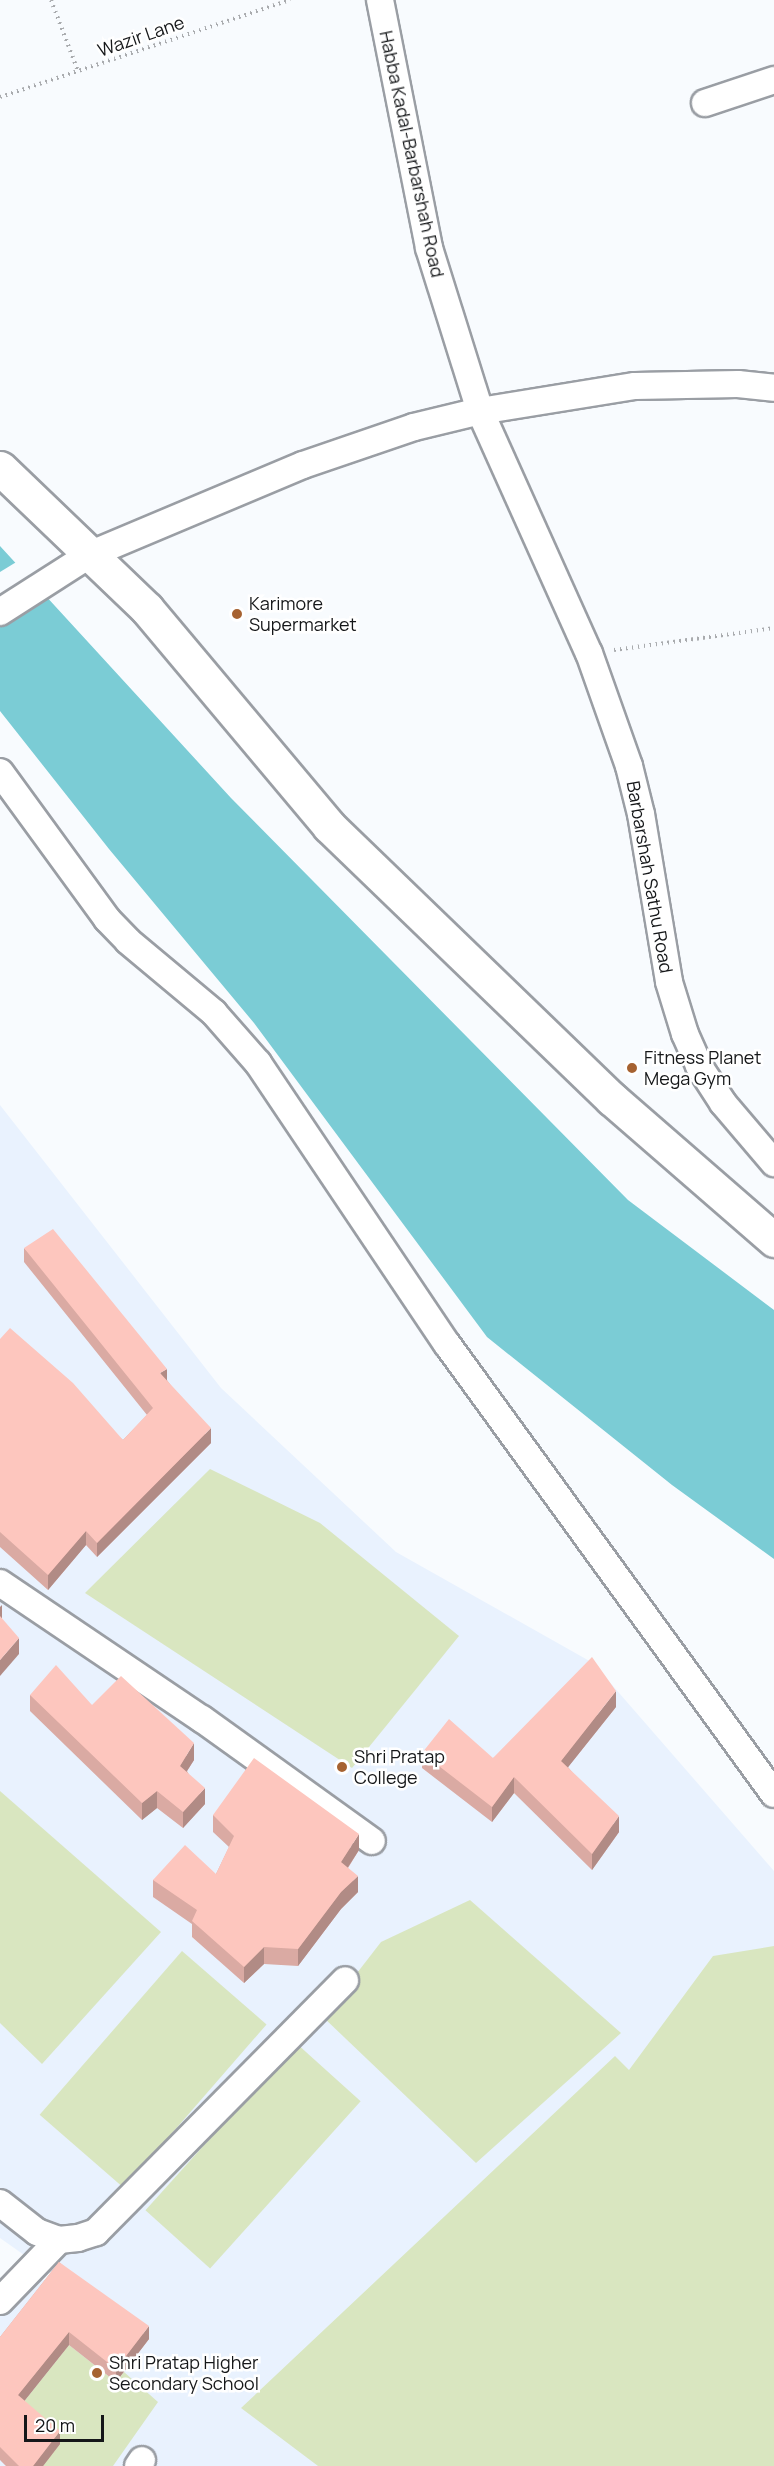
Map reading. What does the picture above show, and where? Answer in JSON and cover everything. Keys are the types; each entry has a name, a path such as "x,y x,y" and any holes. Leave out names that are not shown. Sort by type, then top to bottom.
{"main road":[{"path":"0,468 147,609 329,826 612,1099 774,1240"}],"street":[{"name":"Habba Kadal-Barbarshah Road","path":"380,0 429,248 480,411"},
{"path":"705,103 774,80"},
{"path":"0,612 89,555 303,465 414,427 480,411 635,386 738,384 774,388"},
{"name":"Barbarshah Sathu Road","path":"480,411 589,653 629,766 641,814 669,982 685,1034 699,1066 723,1103 774,1163"},
{"path":"0,772 107,919 128,941 214,1013 258,1064 447,1344 774,1794"},
{"path":"0,1583 202,1719 372,1841"},
{"path":"0,2203 37,2232 60,2240 78,2238 96,2232 345,1980"},
{"path":"0,2301 60,2240"}],"path":[{"path":"51,0 78,71"},
{"name":"Wazir Lane","path":"0,97 290,0"},
{"path":"589,653 774,628"}],"shaded area":[{"name":"Shri Pratap College","path":"0,1105 221,1388 396,1552 593,1663 774,1871 774,2466 0,2466 0,2277 17,2290 54,2276 0,2238"}],"green space":[{"path":"210,1469 320,1523 459,1636 352,1768 85,1593"},
{"path":"0,1791 161,1932 42,2064 0,2023"},
{"path":"470,1900 621,2033 476,2163 323,2017 381,1942"},
{"path":"774,1946 774,2466 318,2466 241,2408 615,2056 629,2070 713,1956"},
{"path":"182,1951 267,2024 124,2188 40,2115"},
{"path":"296,2043 361,2101 210,2268 145,2210"},
{"path":"69,2345 116,2382 124,2372 158,2402 113,2466 43,2466 18,2409"}],"water":[{"path":"0,546 231,798 628,1200 774,1310 774,1559 672,1485 487,1337 254,1023 109,849 0,711"}],"pier":[{"path":"18,561 49,594 0,625 0,572"}],"building":[{"path":"53,1229 167,1369 160,1373 211,1428 97,1543 86,1531 48,1575 0,1532 0,1339 10,1328 73,1383 123,1440 153,1408 24,1248"},
{"path":"0,1616 19,1638 0,1660"},
{"path":"592,1657 616,1691 561,1761 619,1816 592,1854 514,1777 492,1807 422,1753 449,1719 493,1758"},
{"path":"56,1665 92,1705 121,1676 194,1743 180,1766 205,1788 183,1812 157,1791 142,1803 30,1695"},
{"path":"254,1758 359,1834 341,1862 358,1876 341,1892 298,1949 264,1947 244,1967 192,1921 197,1910 153,1880 185,1845 216,1874 234,1836 213,1815"},
{"path":"59,2262 149,2326 116,2369 69,2332 18,2395 60,2431 33,2466 19,2466 0,2447 0,2337"}],"place":[{"name":"Karimore Supermarket","path":"237,614"},
{"name":"Fitness Planet Mega Gym","path":"632,1068"},
{"name":"Shri Pratap College","path":"342,1767"},
{"name":"Shri Pratap Higher Secondary School","path":"97,2373"}]}
